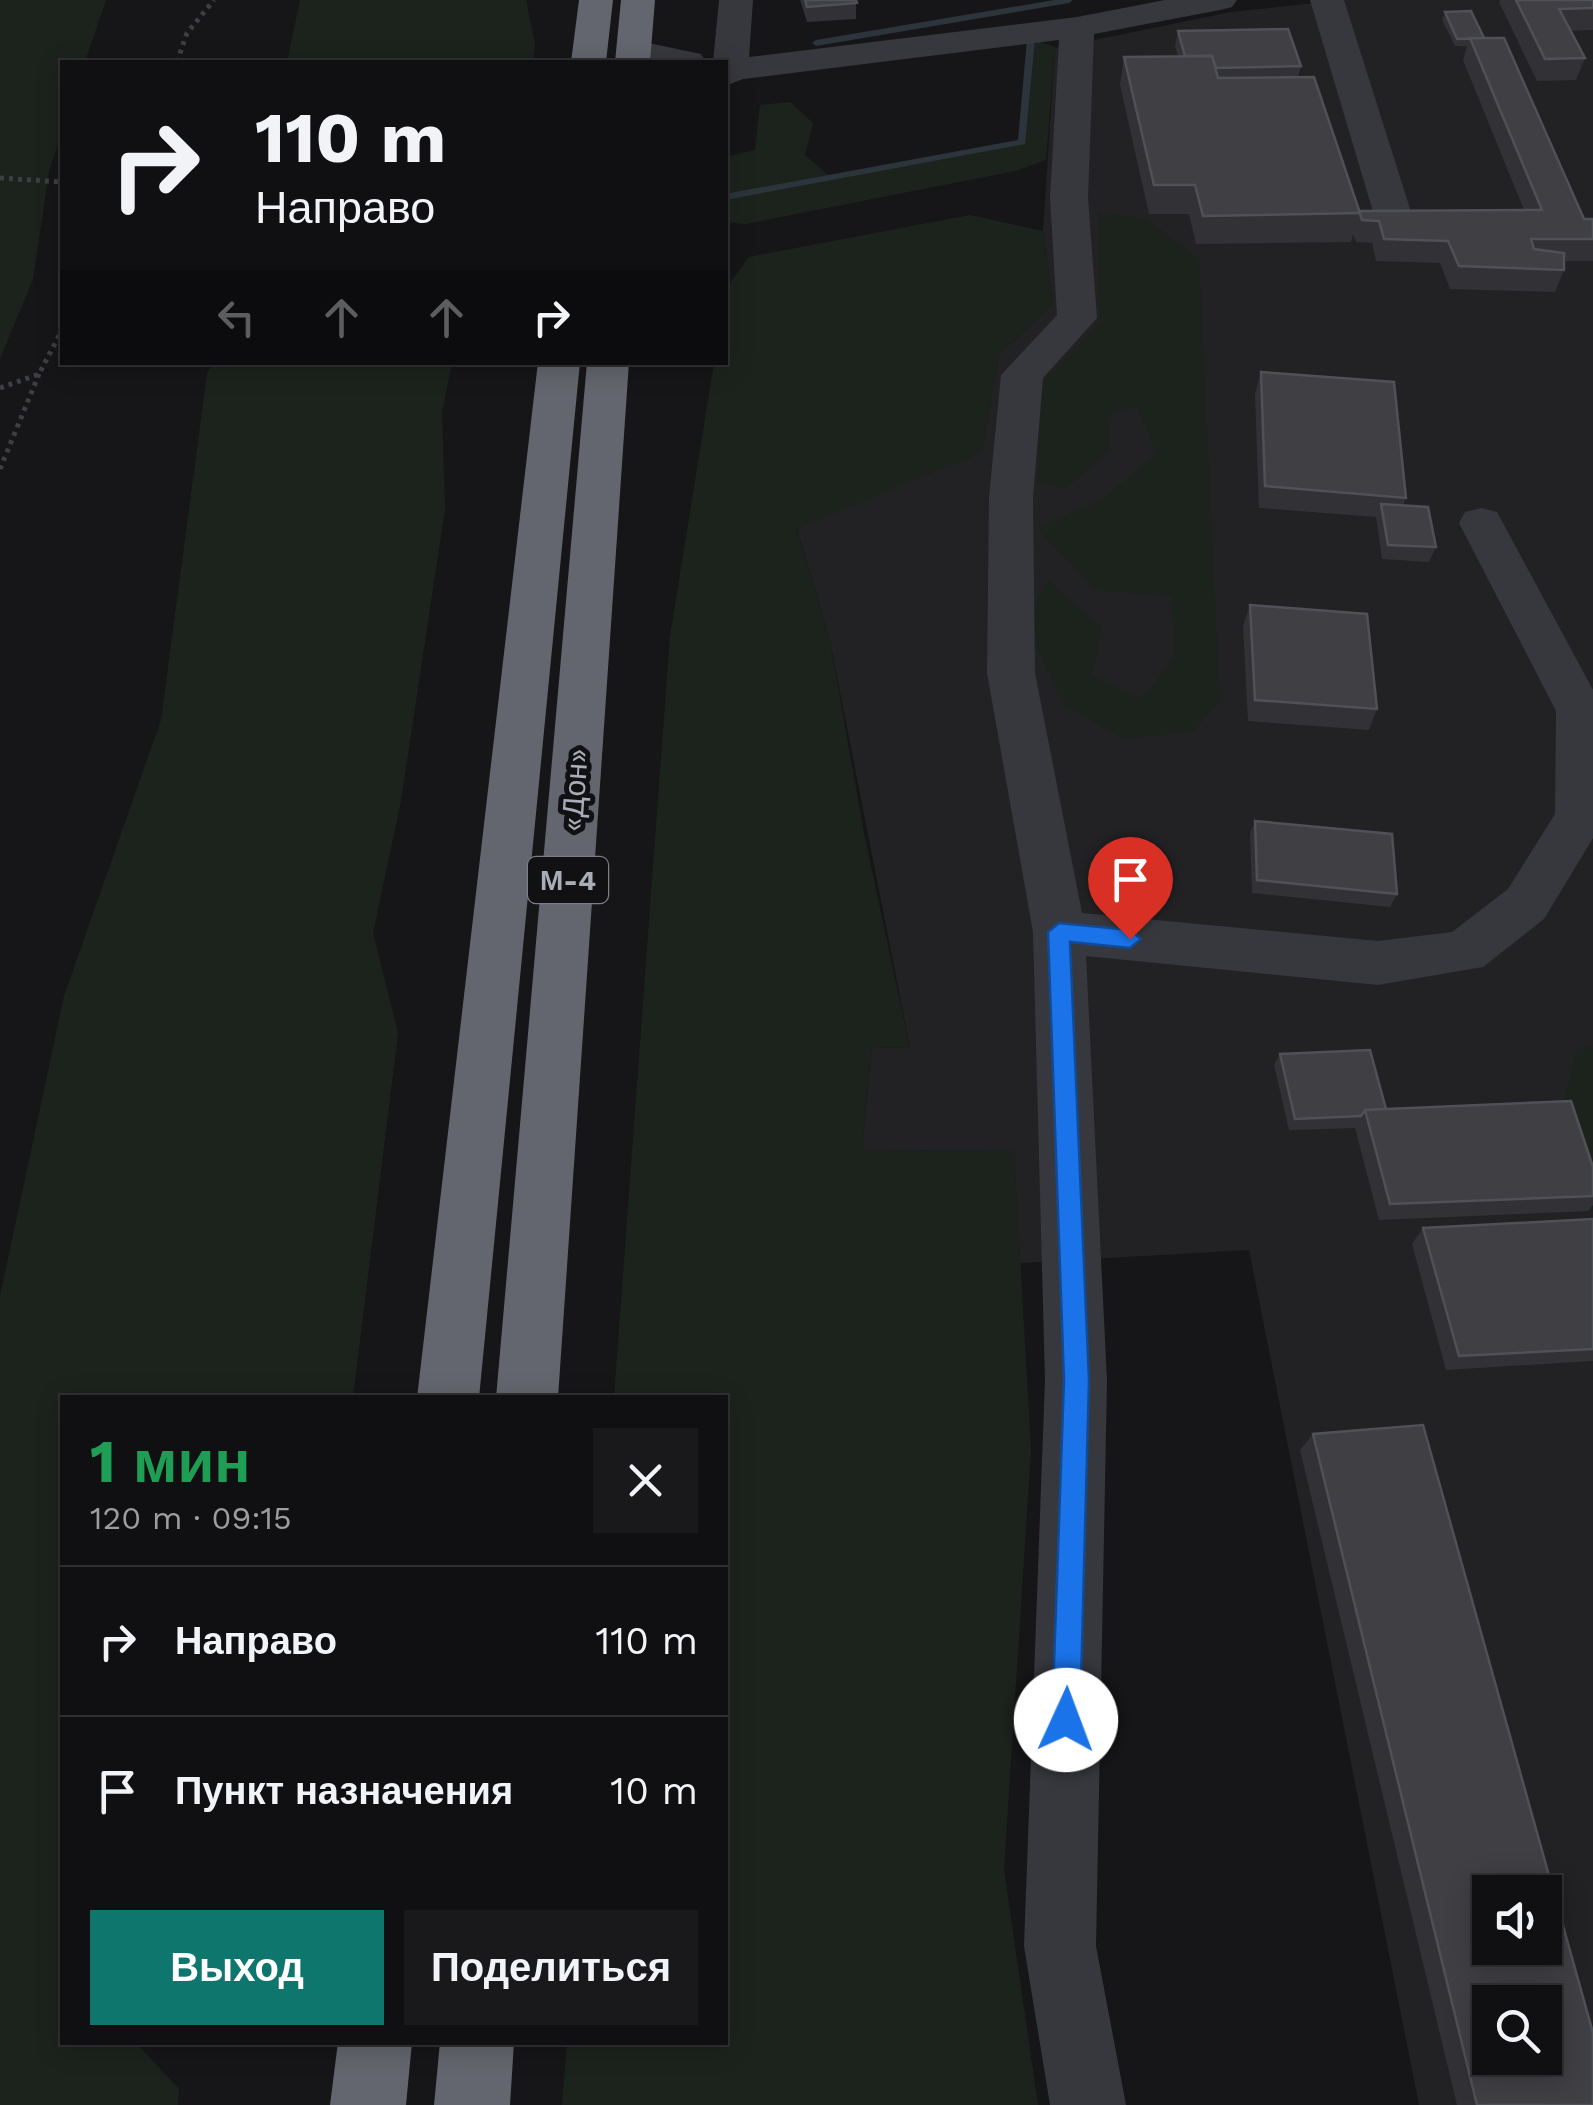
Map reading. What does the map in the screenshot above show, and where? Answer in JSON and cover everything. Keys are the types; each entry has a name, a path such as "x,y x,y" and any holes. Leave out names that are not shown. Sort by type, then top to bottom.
{"highway":[{"path":"589,60 596,0"},
{"path":"633,56 638,0"},
{"name":"М-4","path":"448,1395 559,365"},
{"name":"«Дон»","path":"528,1395 608,365"},
{"path":"368,2105 375,2045"},
{"path":"472,2105 477,2045"}],"lane":[{"path":"728,64 736,0"},
{"path":"728,72 1077,27 1220,0"},
{"path":"1327,0 1393,214"},
{"path":"1077,27 1069,198 1077,318 1022,375 1011,497 1012,672 1059,932 1076,1380 1060,1946 1088,2105"},
{"path":"633,56 670,60"},
{"path":"1059,932 1378,963 1464,952 1526,904 1580,816 1580,712 1481,523"}],"path":[{"path":"179,60 187,33 214,0"},
{"path":"0,178 60,182"},
{"path":"0,469 60,334"},
{"path":"0,388 39,374"}],"shaded area":[{"path":"0,0 106,0 86,60 60,60 60,137 49,172 33,279 0,359"},
{"path":"300,0 526,0 535,44 533,60 287,60"},
{"path":"1344,0 1593,0 1593,2105 1419,2105 1249,1250 1020,1263 1014,1151 862,1150 872,1047 910,1048 830,641 797,528 982,452 999,354 1053,304 1043,231 1055,48 1231,12"},
{"path":"1031,39 1055,47 1046,160 1015,171 746,224 728,222 728,156 755,150 760,105 790,102 813,123 805,155 833,179 1022,142"},
{"path":"1098,212 1147,219 1199,259 1220,702 1192,732 1124,739 1063,705 1025,622 1048,580 1102,628 1092,676 1143,698 1175,656 1171,596 1094,590 1037,528 1106,496 1157,453 1137,407 1108,415 1110,451 1065,489 1037,482 1043,381 1100,323"},
{"path":"970,215 1043,231 1053,304 999,354 982,452 797,529 830,641 864,833 910,1048 872,1047 862,1150 1014,1151 1031,1450 1004,1869 1038,2105 562,2105 567,2045 728,2045 728,1395 614,1395 670,636 714,365 728,365 728,285 749,257"},
{"path":"212,365 452,365 442,412 445,509 401,801 373,933 398,1033 353,1395 60,1395 60,2045 138,2045 179,2089 178,2105 0,2105 0,1296 64,996 161,720 207,374"},
{"path":"1593,1045 1593,1210 1588,1211 1558,1118 1578,1048"}],"building":[{"path":"805,0 856,0 857,3 807,7"},
{"path":"1516,0 1593,0 1593,8 1559,9 1585,58 1545,59"},
{"path":"1471,11 1484,38 1457,39 1445,12"},
{"path":"1288,29 1301,66 1216,68 1212,56 1185,56 1178,31"},
{"path":"1470,38 1504,38 1584,219 1593,219 1593,239 1531,239 1534,249 1564,253 1564,270 1459,266 1448,241 1384,239 1379,221 1362,220 1359,211 1542,210"},
{"path":"1212,56 1218,78 1314,77 1360,213 1203,216 1195,185 1154,185 1124,57"},
{"path":"1261,372 1394,382 1406,498 1265,486"},
{"path":"1381,504 1428,507 1436,547 1388,545"},
{"path":"1250,605 1367,614 1377,709 1255,700"},
{"path":"1255,821 1392,834 1397,894 1257,880"},
{"path":"1370,1050 1386,1109 1365,1110 1361,1116 1295,1119 1280,1054"},
{"path":"1571,1101 1593,1167 1593,1196 1390,1204 1365,1110"},
{"path":"1593,1219 1593,1349 1459,1356 1423,1228"},
{"path":"1423,1425 1549,1875 1472,1875 1472,1965 1562,1965 1562,1922 1593,2033 1593,2105 1477,2105 1313,1434"}],"waterway":[{"path":"816,43 1069,0"},
{"path":"728,196 1022,142 1031,39"}],"route":[{"path":"1066,1720 1076,1380 1059,932 1130,939"}]}
